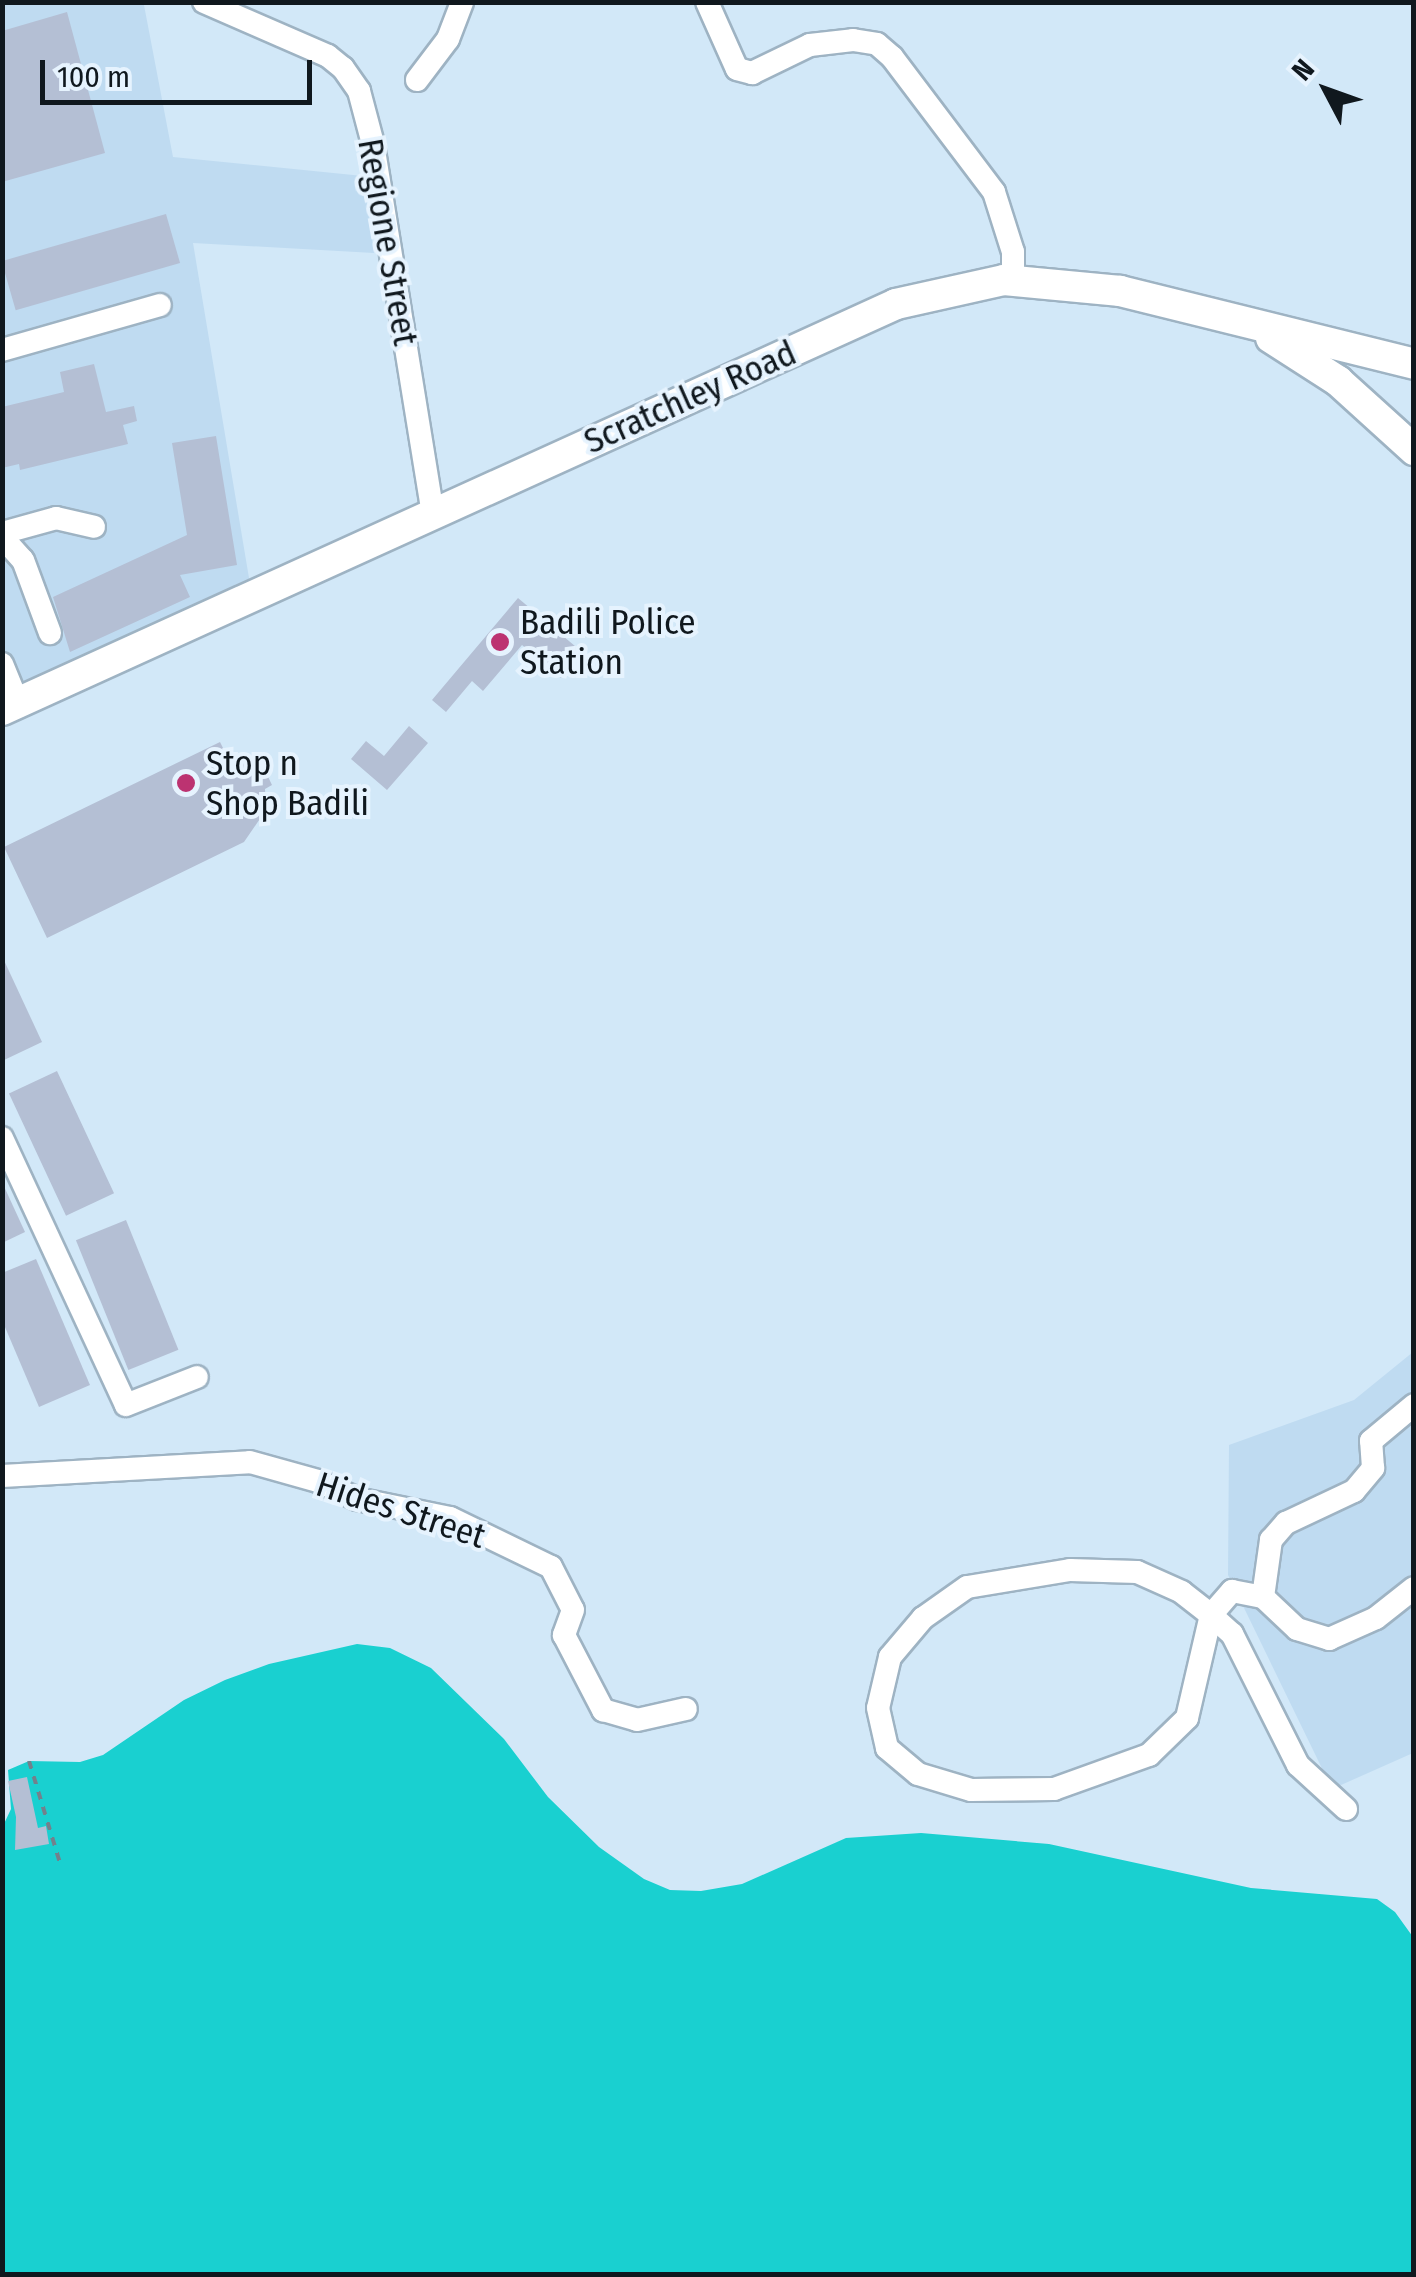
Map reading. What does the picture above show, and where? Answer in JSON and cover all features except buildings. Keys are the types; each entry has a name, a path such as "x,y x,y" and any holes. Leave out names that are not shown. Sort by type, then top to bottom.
{"main road":[{"name":"Scratchley Road","path":"10,707 896,304 1013,281 1120,292 1414,364"},
{"path":"1242,321 1338,381 1414,450"}],"street":[{"name":"Regione Street","path":"204,2 328,56 344,68 359,91 373,144 433,514"},
{"path":"417,80 448,40 462,2"},
{"path":"707,2 737,69 752,73 810,45 853,40 877,44 892,56 994,192 1013,252 1013,281"},
{"path":"2,350 160,305"},
{"path":"50,633 23,560 2,535 56,518 94,527"},
{"path":"2,664 10,707"},
{"path":"2,1138 126,1405 197,1377"},
{"path":"1263,1597 1271,1540 1286,1523 1354,1490 1374,1468 1372,1441 1414,1405"},
{"name":"Hides Street","path":"2,1476 250,1462 318,1481 357,1500 450,1518 550,1567 573,1610 564,1635 603,1710 637,1720 686,1710"},
{"path":"1346,1809 1298,1765 1232,1634 1211,1615 1182,1592 1137,1572 1070,1570 968,1587 924,1618 890,1658 878,1708 887,1748 918,1774 971,1790 1054,1789 1149,1755 1187,1718 1211,1615 1232,1591 1263,1597 1297,1629 1329,1638 1376,1618 1414,1588"}],"path":[{"path":"29,1761 60,1863"}],"shaded area":[{"path":"2,3 144,5 173,157 363,176 374,253 193,243 250,584 2,694"},
{"path":"1413,1352 1413,1753 1332,1789 1228,1575 1229,1445 1354,1400"},
{"path":"357,1644 390,1648 431,1668 504,1739 548,1797 599,1847 644,1879 670,1890 701,1891 742,1884 846,1838 921,1833 1049,1844 1251,1888 1377,1899 1395,1912 1413,1937 1413,2274 3,2274 2,1828 11,1809 8,1770 29,1761 80,1762 103,1755 184,1700 225,1680 269,1664"}],"place":[{"name":"Badili Police Station","path":"500,642"},
{"name":"Stop n Shop Badili","path":"186,783"}]}
